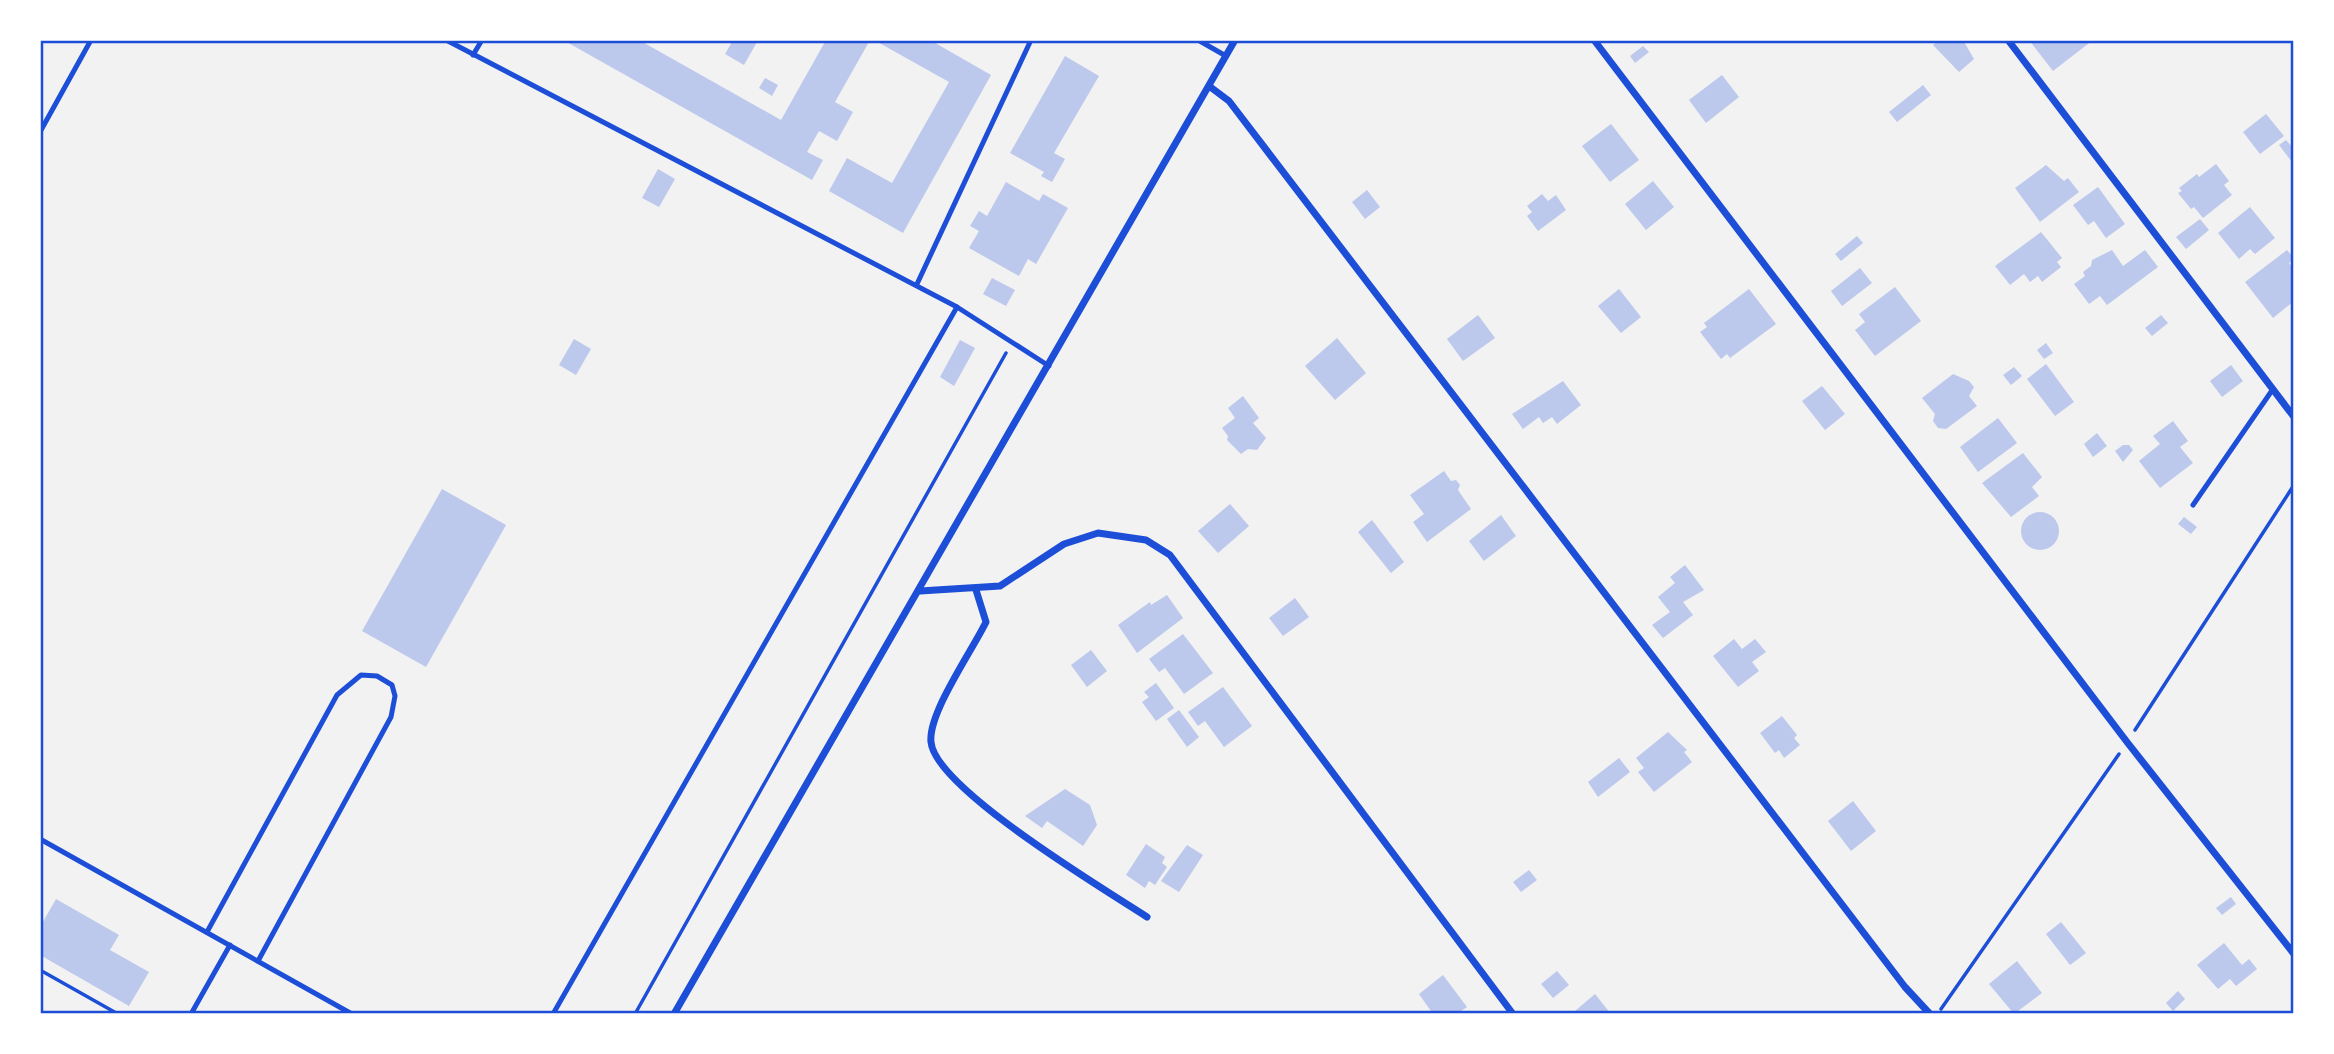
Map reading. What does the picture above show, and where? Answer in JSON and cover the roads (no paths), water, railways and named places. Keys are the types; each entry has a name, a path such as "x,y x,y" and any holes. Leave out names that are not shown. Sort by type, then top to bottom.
{"street":[{"path":"674,1014 1235,40"},
{"path":"1594,40 2127,742 2294,954"},
{"path":"2008,40 2294,417"},
{"path":"1209,86 1229,101 1905,988 1930,1014"},
{"path":"920,591 976,590 1000,586 1064,544 1098,533 1146,540 1170,555 1513,1014"},
{"path":"976,590 986,622 937,708 931,742 941,767 990,811 1147,918"}],"lane":[{"path":"40,132 91,40"},
{"path":"446,40 917,284 1049,366"},
{"path":"473,55 482,40"},
{"path":"917,284 1031,40"},
{"path":"1198,40 1226,56"},
{"path":"553,1014 957,307"},
{"path":"2193,505 2273,389"},
{"path":"207,932 337,695 361,675 377,676 392,685 395,696 391,717 258,961"},
{"path":"40,839 352,1014"},
{"path":"191,1014 230,945"}]}
